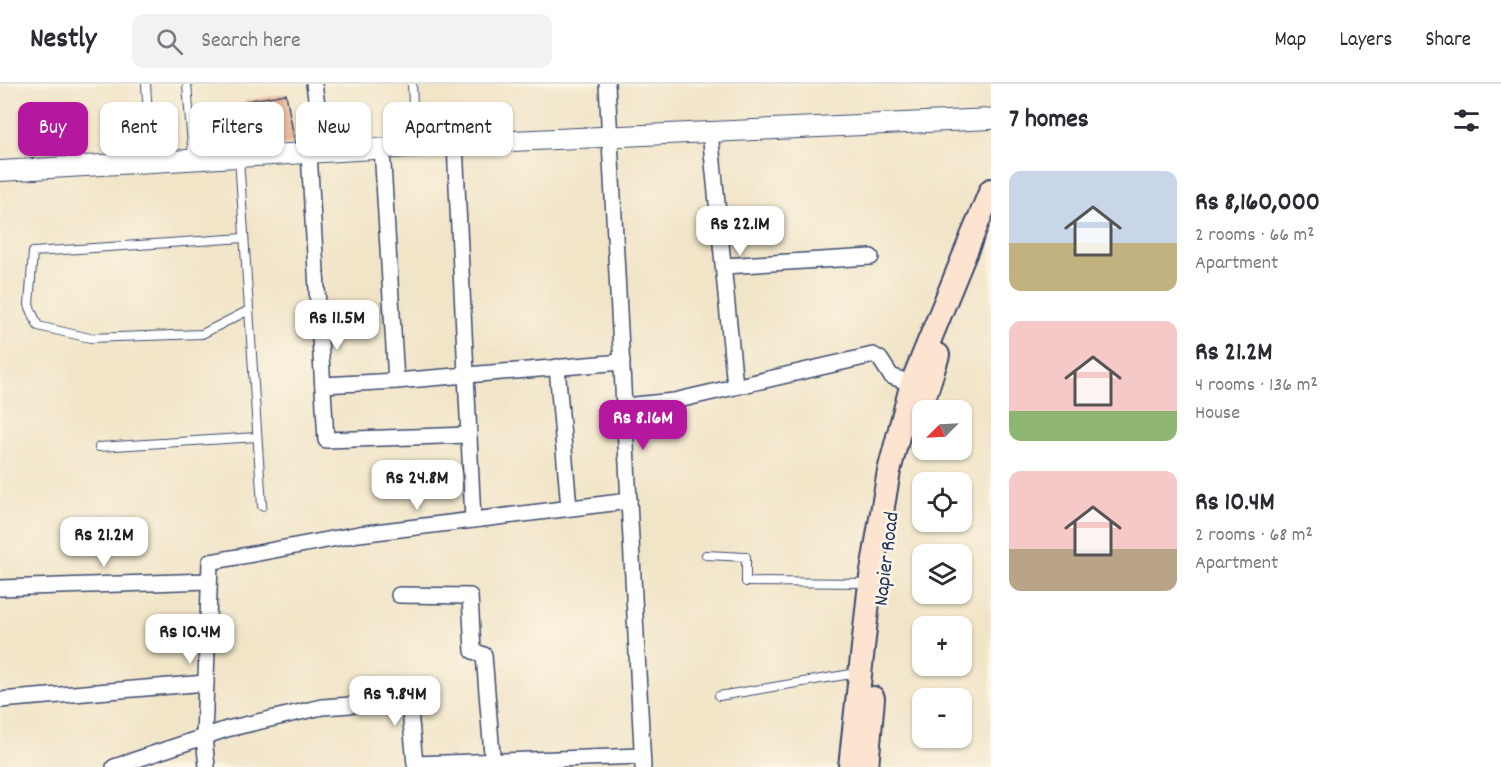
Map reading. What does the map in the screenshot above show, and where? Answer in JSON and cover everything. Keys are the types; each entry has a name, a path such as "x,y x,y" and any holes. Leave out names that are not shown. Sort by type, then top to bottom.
{"main road":[{"path":"850,767 870,583 889,471 991,190"},
{"name":"Napier Road","path":"867,767 888,539 920,387 991,223"}],"street":[{"path":"314,84 315,102"},
{"path":"114,767 227,729 322,707 409,701 409,765 643,761 607,84"},
{"path":"513,141 991,118"},
{"path":"710,132 735,386"},
{"path":"371,149 382,148 396,381"},
{"path":"0,171 296,153"},
{"path":"316,156 326,440 469,435"},
{"path":"456,156 473,520"},
{"path":"724,266 871,257"},
{"path":"624,406 674,400 873,355 880,358 891,376 920,387"},
{"path":"323,385 622,362"},
{"path":"557,367 569,508"},
{"path":"207,767 204,736 210,562 359,534 629,501"},
{"path":"0,588 209,581"},
{"path":"399,595 470,596 473,651 484,654 493,764"},
{"path":"0,700 206,683"}],"lane":[{"path":"146,84 151,162"},
{"path":"187,84 193,160"},
{"path":"412,84 413,102"},
{"path":"239,157 261,506"},
{"path":"244,238 33,252 29,305 38,326 90,338 202,334 249,310"},
{"path":"99,447 257,437"},
{"path":"706,555 746,557 746,582 870,583"},
{"path":"719,696 861,672"}],"building":[{"path":"286,94 295,143 284,145 284,102 245,101"}]}
